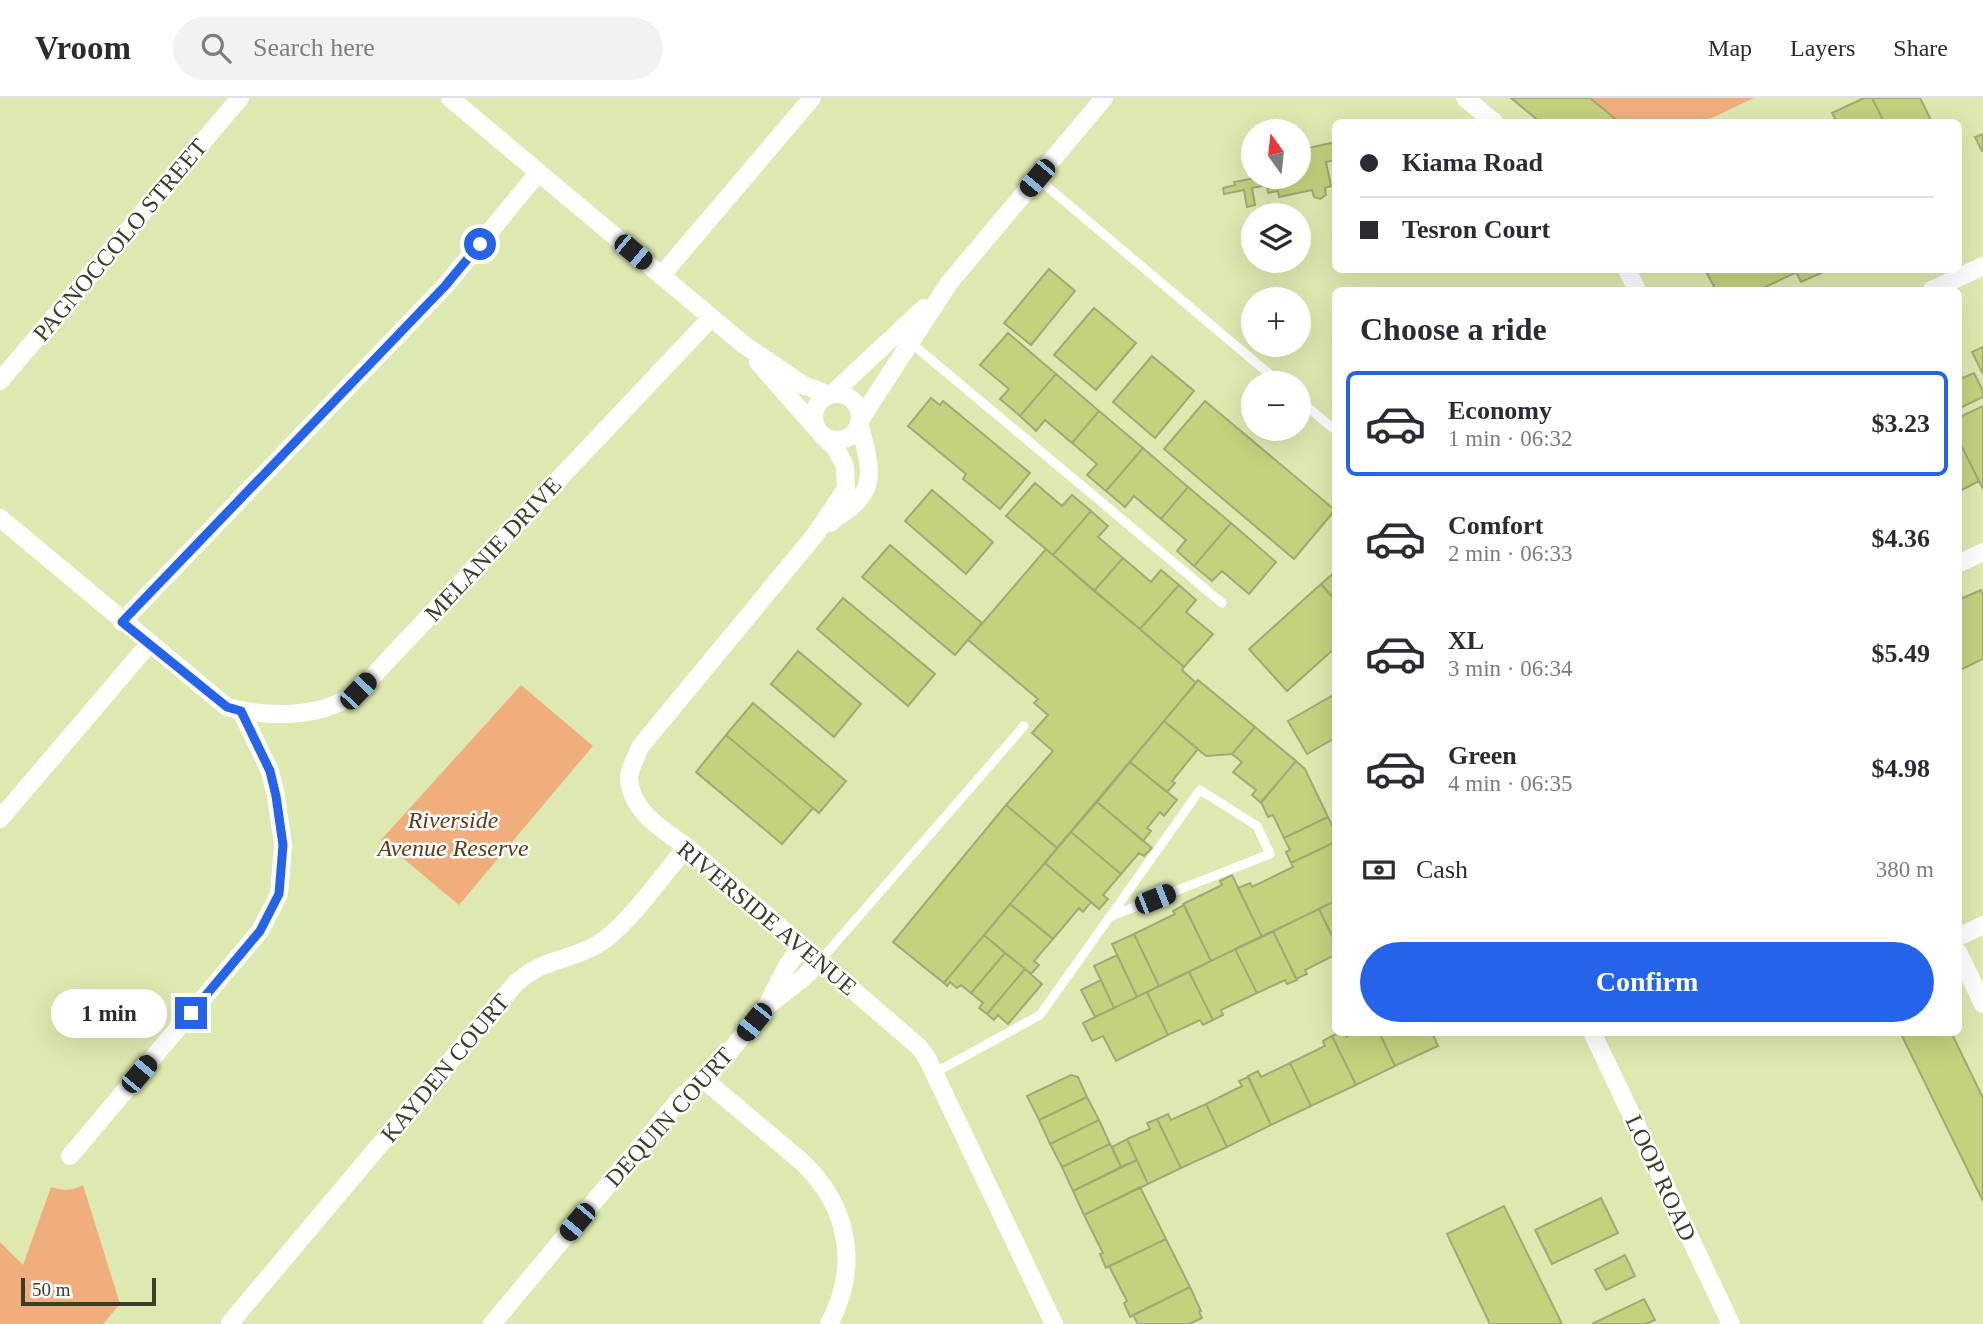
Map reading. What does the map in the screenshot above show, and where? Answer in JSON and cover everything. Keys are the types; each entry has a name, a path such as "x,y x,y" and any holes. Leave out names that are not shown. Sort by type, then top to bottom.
{"street":[{"name":"PAGNOCCOLO STREET","path":"0,381 240,98"},
{"path":"450,98 743,344 803,385 831,395 841,394 853,401 858,408 859,421"},
{"path":"904,337 816,406 814,420 819,431 829,439 845,439 852,434 904,337 1104,98"},
{"path":"1465,98 1490,119"},
{"path":"661,276 810,99"},
{"path":"122,622 445,286 538,173"},
{"path":"1938,287 1983,266"},
{"name":"MELANIE DRIVE","path":"241,711 312,711 335,705 358,691 711,318"},
{"name":"RIVERSIDE AVENUE","path":"743,344 836,450 845,466 846,489 815,535 640,747 629,776 636,802 650,820 687,848 919,1047 936,1072 1054,1324"},
{"name":"RIVERSIDE AVENUE","path":"815,535 861,498 869,480 869,464 859,421"},
{"path":"0,518 227,707 241,711 270,771 283,845 279,894 260,931 70,1156"},
{"path":"1962,562 1983,552"},
{"path":"0,819 149,643"},
{"name":"KAYDEN COURT","path":"230,1323 515,984 540,966 587,950 609,936 687,848"},
{"path":"1962,935 1983,925"},
{"name":"DEQUIN COURT","path":"492,1324 679,1100 730,1051 766,1007 787,966 802,946"},
{"path":"1962,960 1983,1004"},
{"name":"DEQUIN COURT","path":"766,1007 802,979 819,961"},
{"name":"LOOP ROAD","path":"1594,1036 1731,1324"},
{"path":"702,1078 814,1172 831,1196 845,1233 847,1258 841,1298 829,1324"}],"lane":[{"path":"1037,178 1266,371"},
{"path":"904,337 1222,603"},
{"path":"1311,410 1332,427"},
{"path":"819,961 1024,726"},
{"path":"936,1072 1040,1015 1200,790 1257,826 1270,854 1110,917"}],"green space":[{"path":"1590,98 1754,98 1709,119 1615,119"},
{"name":"Riverside Avenue Reserve","path":"521,685 593,746 459,905 381,840"},
{"path":"83,1185 120,1304 103,1324 0,1324 0,1242 23,1265 51,1187 67,1190"}],"building":[{"path":"1511,98 1590,98 1615,119 1536,119"},
{"path":"1864,98 1872,98 1882,119 1835,119 1832,113"},
{"path":"1872,98 1920,98 1930,119 1882,119"},
{"path":"1983,134 1983,151 1982,151 1975,137"},
{"path":"1332,143 1332,161 1326,162 1331,186 1325,188 1326,195 1320,199 1314,197 1312,190 1279,197 1278,191 1268,193 1268,189 1311,189 1311,147"},
{"path":"1241,181 1241,189 1252,189 1255,203 1246,203 1244,190 1224,194 1223,188 1235,185 1234,182"},
{"path":"1049,269 1075,291 1031,345 1004,323"},
{"path":"1707,273 1795,273 1765,287 1714,287"},
{"path":"1796,273 1821,273 1801,282"},
{"path":"1094,308 1136,343 1096,390 1054,355"},
{"path":"1008,333 1056,374 1020,416 1000,399 1009,389 980,365"},
{"path":"1983,347 1983,374 1972,352"},
{"path":"1152,356 1194,391 1155,438 1113,402"},
{"path":"1974,373 1983,391 1983,397 1962,407 1962,378"},
{"path":"1056,374 1099,411 1072,443 1045,420 1036,431 1020,416"},
{"path":"931,398 940,405 943,401 1030,473 1000,509 963,479 966,474 908,426"},
{"path":"1205,401 1241,431 1241,441 1253,441 1332,507 1332,514 1294,559 1164,449"},
{"path":"1983,406 1983,489 1962,447 1962,416"},
{"path":"1099,411 1143,448 1106,491 1087,475 1097,464 1072,443"},
{"path":"1962,447 1979,481 1962,490"},
{"path":"1143,448 1188,487 1161,519 1134,496 1125,507 1106,491"},
{"path":"1035,483 1062,506 1072,495 1091,511 1053,555 1006,516"},
{"path":"1188,487 1231,523 1194,566 1177,551 1186,540 1161,519"},
{"path":"932,490 993,542 966,574 905,521"},
{"path":"1091,511 1108,526 1098,537 1123,558 1094,591 1053,555"},
{"path":"1231,523 1276,562 1249,594 1222,571 1212,581 1194,566"},
{"path":"890,545 982,623 955,655 862,577"},
{"path":"1046,549 1184,667 1182,670 1196,683 1057,848 1006,805 1053,751 1032,733 1048,715 1034,703 1038,699 968,640"},
{"path":"1123,558 1151,582 1161,570 1179,585 1140,629 1094,591"},
{"path":"1332,575 1332,597 1321,584"},
{"path":"1321,584 1332,597 1332,651 1287,691 1249,649"},
{"path":"1179,585 1196,600 1186,612 1213,634 1184,667 1140,629"},
{"path":"1981,590 1983,595 1983,659 1962,669 1962,598"},
{"path":"843,598 935,674 908,706 817,629"},
{"path":"798,651 861,704 834,737 771,684"},
{"path":"1198,680 1255,727 1232,754 1206,756 1164,721"},
{"path":"1332,696 1332,740 1307,754 1288,721"},
{"path":"753,703 846,781 819,813 726,735"},
{"path":"1164,721 1198,749 1172,781 1175,783 1167,792 1130,762"},
{"path":"1255,727 1296,761 1261,803 1252,795 1256,790 1233,772 1242,762 1232,754"},
{"path":"726,735 813,808 782,844 696,772"},
{"path":"1296,761 1305,769 1328,817 1284,838 1273,815 1268,817 1261,802"},
{"path":"1130,762 1177,800 1164,816 1160,812 1147,828 1151,831 1143,841 1097,802"},
{"path":"1097,802 1152,848 1144,856 1139,853 1121,874 1071,832"},
{"path":"1006,805 1057,848 944,983 893,942"},
{"path":"1328,817 1332,825 1332,843 1291,863 1286,852 1290,850 1284,838"},
{"path":"1071,832 1121,874 1103,895 1108,899 1099,909 1045,863"},
{"path":"1332,843 1332,902 1262,937 1238,888 1250,883 1252,887 1293,867 1291,863"},
{"path":"1045,863 1091,902 1083,912 1079,908 1053,939 1010,904"},
{"path":"1232,875 1262,937 1211,961 1183,904 1222,885 1220,881"},
{"path":"1332,902 1332,936 1319,909"},
{"path":"1010,904 1053,939 1034,961 1039,965 1031,974 984,935"},
{"path":"1184,905 1211,961 1159,986 1134,934 1175,914 1173,911"},
{"path":"1319,909 1332,936 1332,956 1305,970 1307,974 1296,979 1273,931"},
{"path":"1273,931 1297,980 1287,984 1285,980 1257,993 1235,949"},
{"path":"1134,934 1159,986 1137,997 1112,944"},
{"path":"984,935 1005,953 971,993 961,985 957,988 950,982 947,986 944,983"},
{"path":"1235,949 1257,993 1221,1010 1223,1015 1213,1020 1189,972"},
{"path":"1005,953 1025,969 987,1014 979,1008 983,1003 971,993"},
{"path":"1117,955 1137,997 1114,1008 1094,966"},
{"path":"1025,969 1042,984 1008,1024 998,1015 994,1020 987,1014"},
{"path":"1189,972 1213,1020 1203,1025 1200,1020 1168,1035 1147,992"},
{"path":"1101,980 1114,1008 1095,1017 1081,990"},
{"path":"1147,992 1168,1035 1116,1061 1103,1036 1092,1041 1083,1023"},
{"path":"1332,1036 1381,1036 1395,1066 1356,1085"},
{"path":"1332,1036 1356,1085 1311,1106 1290,1063 1325,1046 1323,1041"},
{"path":"1381,1036 1434,1036 1438,1046 1395,1066"},
{"path":"1902,1036 1953,1036 1983,1098 1983,1201"},
{"path":"1290,1063 1311,1106 1271,1125 1248,1076 1258,1071 1261,1077"},
{"path":"1071,1075 1078,1077 1087,1097 1039,1120 1027,1096"},
{"path":"1248,1077 1271,1125 1227,1147 1206,1104 1242,1086 1239,1081"},
{"path":"1087,1097 1099,1120 1050,1144 1039,1120"},
{"path":"1206,1104 1227,1147 1181,1168 1157,1119 1168,1114 1171,1120"},
{"path":"1157,1119 1181,1168 1148,1184 1127,1139 1150,1129 1147,1123"},
{"path":"1099,1120 1110,1144 1062,1167 1050,1144"},
{"path":"1127,1139 1137,1160 1121,1167 1112,1147"},
{"path":"1110,1144 1121,1167 1073,1191 1062,1167"},
{"path":"1137,1160 1148,1184 1084,1215 1073,1191"},
{"path":"1140,1187 1166,1239 1106,1268 1100,1254 1103,1253 1084,1215"},
{"path":"1601,1198 1618,1233 1552,1264 1535,1230"},
{"path":"1504,1206 1562,1324 1490,1324 1447,1234"},
{"path":"1166,1239 1190,1287 1130,1317 1124,1303 1127,1301 1109,1266"},
{"path":"1625,1255 1635,1276 1606,1290 1595,1270"},
{"path":"1190,1287 1202,1318 1189,1324 1138,1324 1133,1315"},
{"path":"1644,1299 1655,1320 1646,1324 1592,1324"}],"route":[{"path":"191,1013 260,931 279,894 283,845 276,796 270,771 241,711 227,707 122,622 445,286 480,244"}]}
